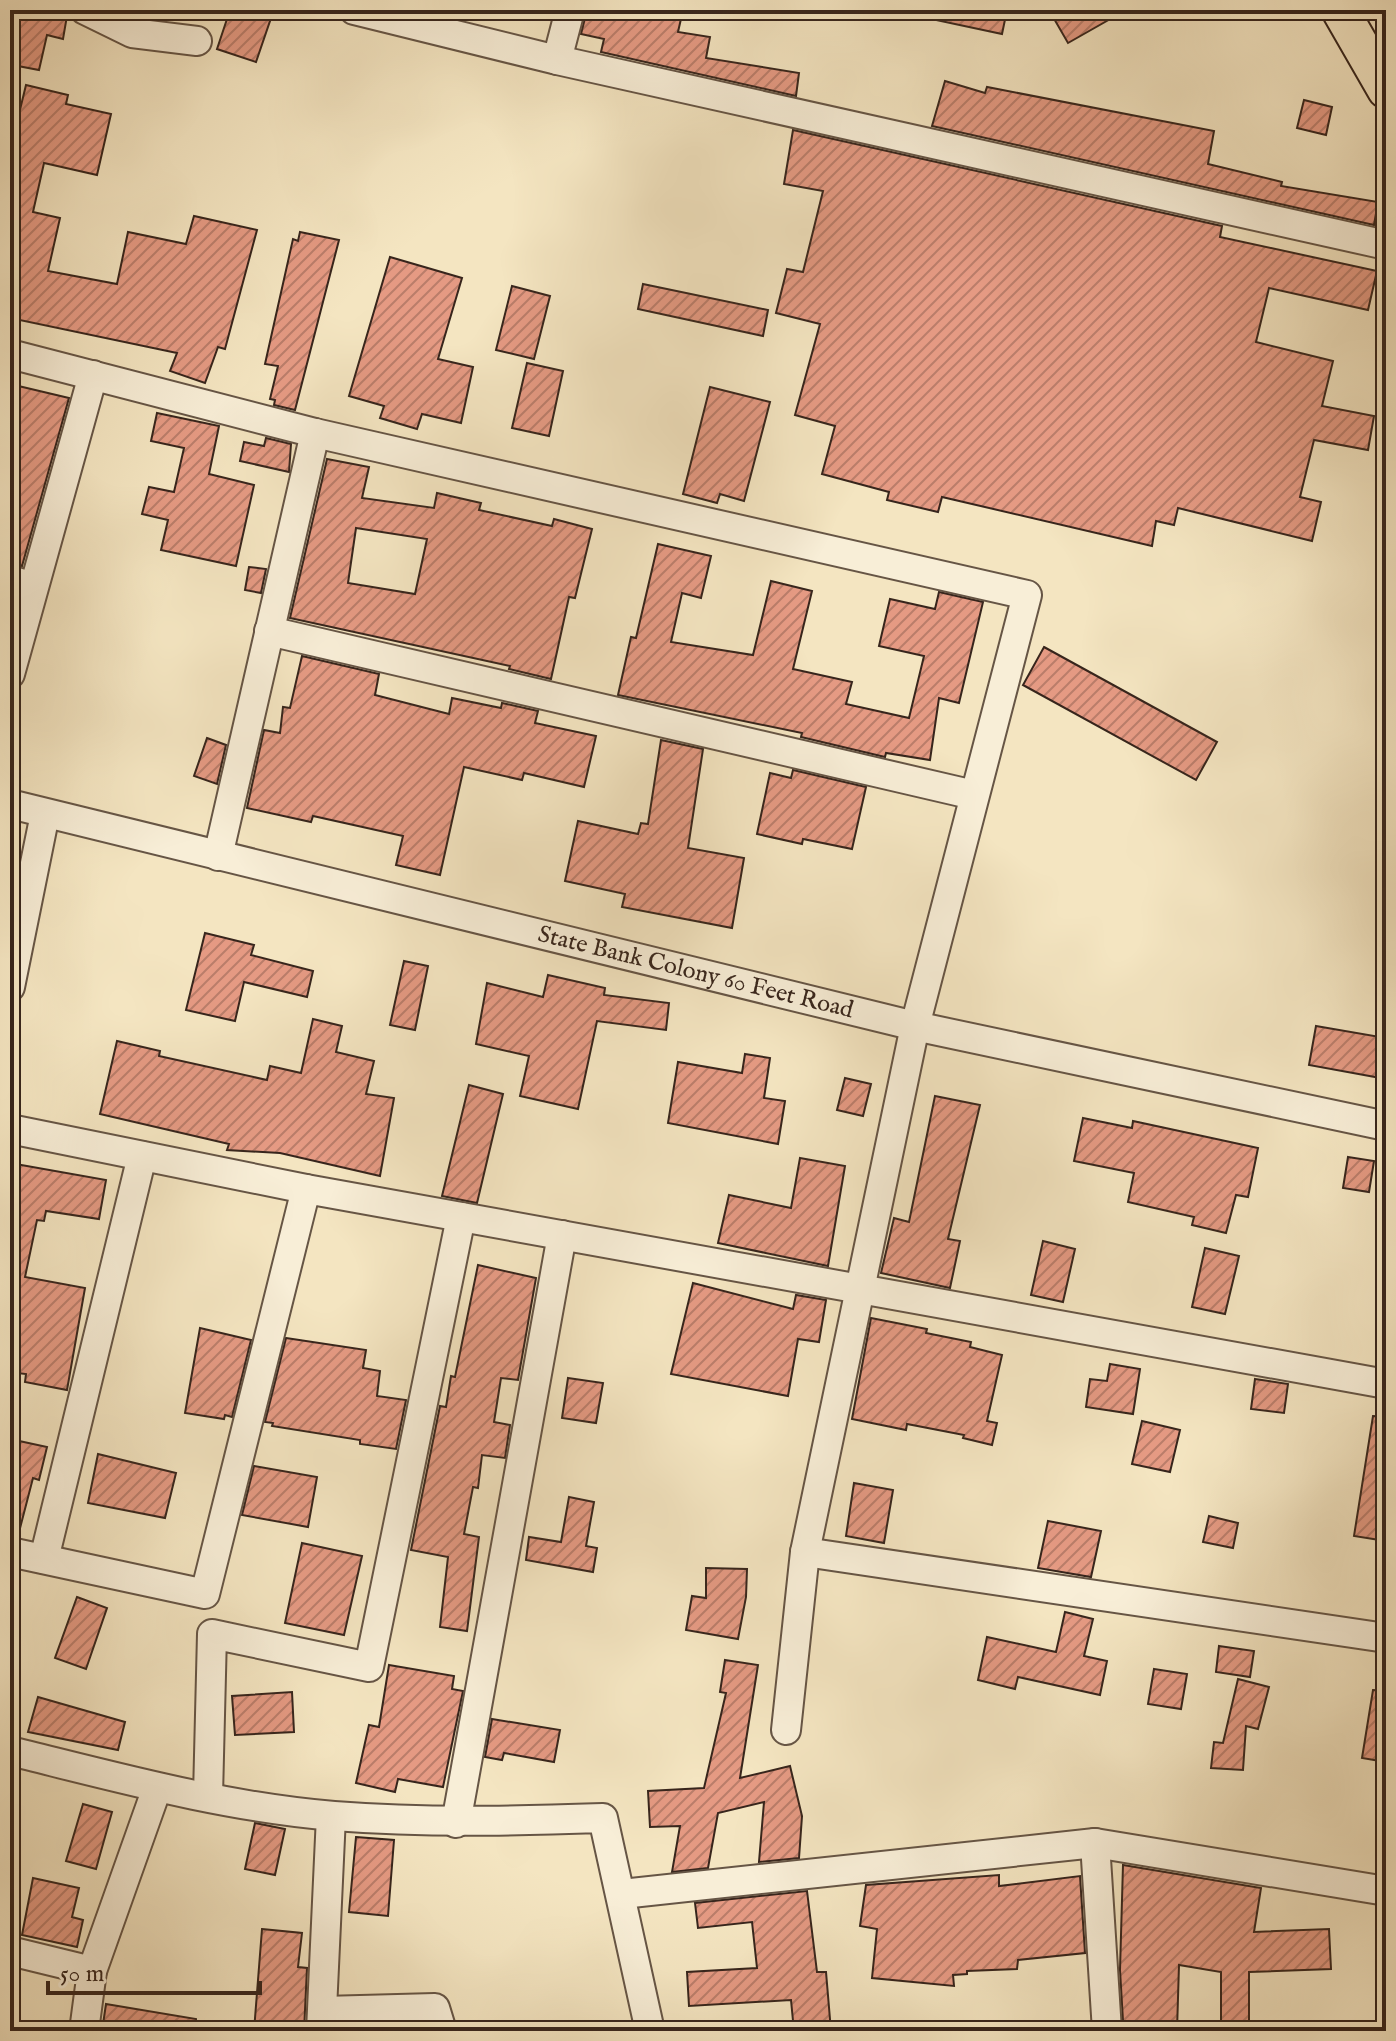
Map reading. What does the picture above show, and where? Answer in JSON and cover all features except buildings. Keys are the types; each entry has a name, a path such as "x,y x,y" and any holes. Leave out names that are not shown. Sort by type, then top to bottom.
{"main road":[{"path":"1340,10 1386,90"}],"street":[{"path":"85,10 132,33 197,41"},
{"path":"354,10 557,60 1386,245"},
{"path":"557,60 570,10"},
{"path":"10,354 315,433 1027,595 915,1026 805,1552 786,1730"},
{"path":"10,674 22,583 93,375"},
{"path":"218,856 315,433"},
{"path":"269,631 974,795"},
{"name":"State Bank Colony 60 Feet Road","path":"10,804 915,1026 1386,1126"},
{"path":"10,987 45,814"},
{"path":"10,1129 306,1189 1386,1384"},
{"path":"44,1559 142,1156"},
{"path":"208,1796 212,1634 205,1594 306,1189"},
{"path":"212,1634 369,1667 461,1217"},
{"path":"456,1823 562,1235"},
{"path":"10,1552 205,1594"},
{"path":"805,1552 1386,1638"},
{"path":"10,1751 157,1788 331,1816 456,1823 603,1818 650,2031"},
{"path":"84,2031 92,1971 157,1788"},
{"path":"331,1816 322,2021 435,2008 442,2031"},
{"path":"622,1894 1095,1843 1386,1891"},
{"path":"1095,1843 1107,2031"},
{"path":"10,1951 92,1971"}]}
